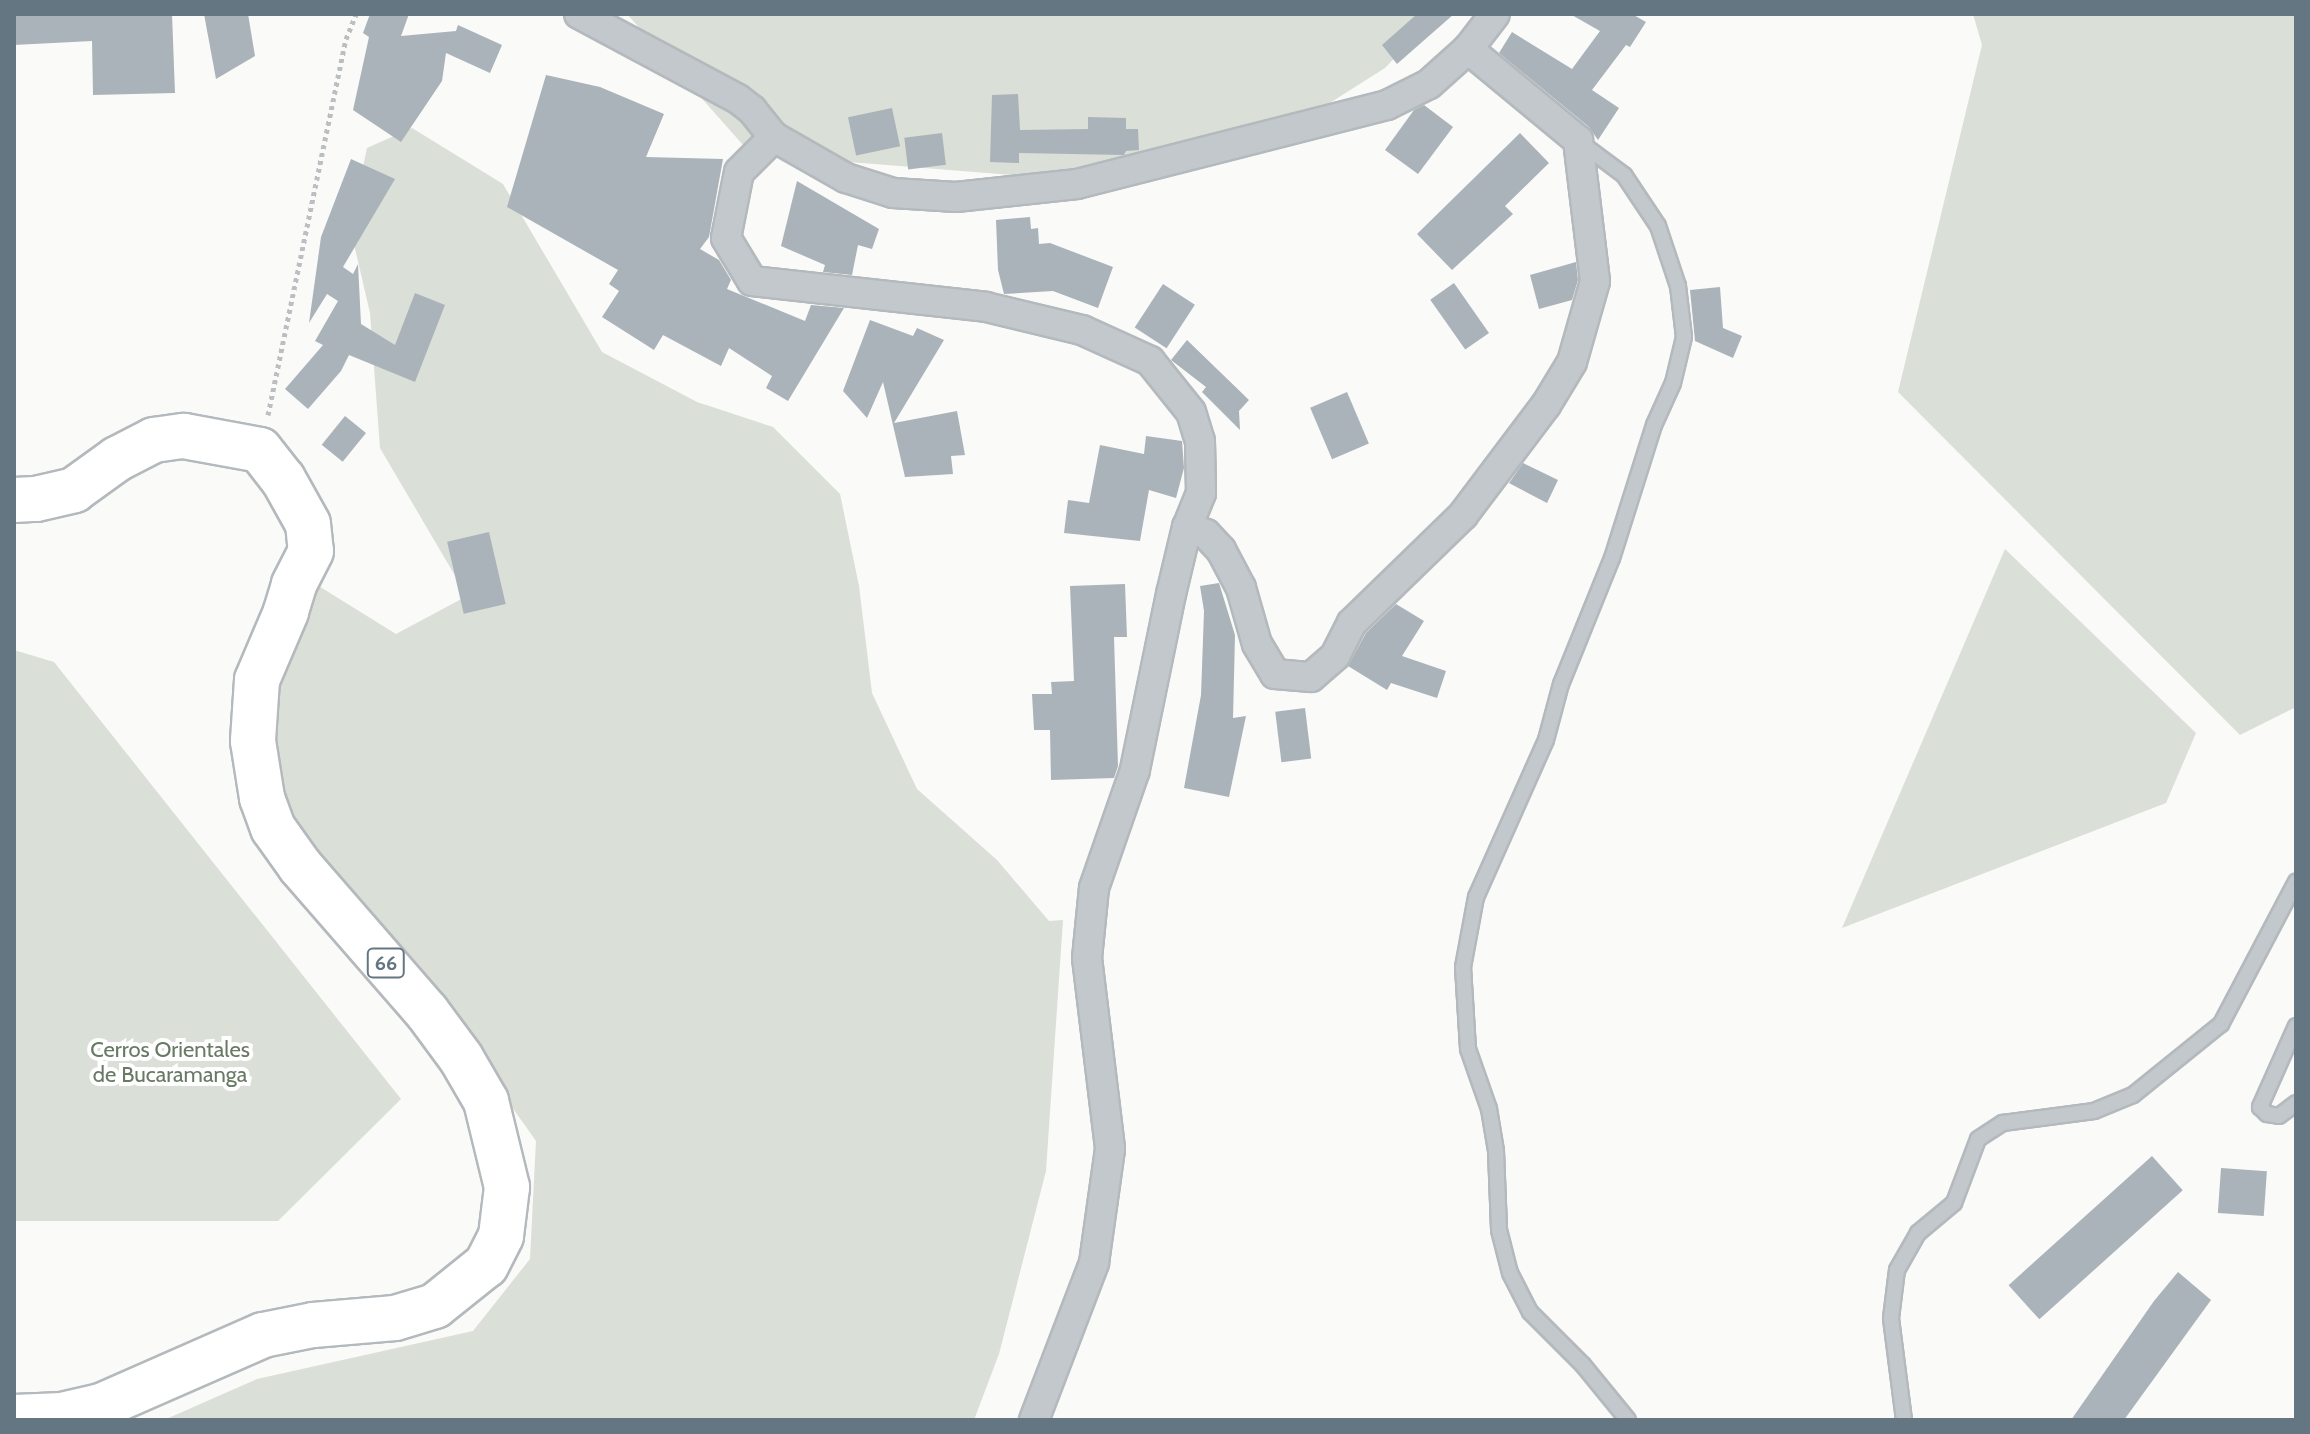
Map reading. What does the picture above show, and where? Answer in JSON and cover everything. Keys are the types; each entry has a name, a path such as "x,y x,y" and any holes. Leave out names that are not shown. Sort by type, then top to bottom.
{"highway":[{"path":"14,500 36,499 74,490 117,459 154,440 184,436 260,450"},
{"name":"66","path":"14,1417 62,1415 101,1406 263,1335 313,1325 395,1318 435,1306 486,1265 501,1236 507,1187 486,1101 461,1058 427,1012 300,866 273,828 262,798 253,741 257,680 294,585 311,551 308,524 283,479 260,450"}],"street":[{"path":"579,14 738,99 752,110 774,137 846,178 893,193 956,197 1077,184 1387,105 1429,84 1468,49 1495,14"},
{"path":"1187,527 1206,534 1221,550 1241,588 1257,644 1275,674 1311,677 1335,656 1352,623 1463,515 1546,405 1572,362 1595,281 1578,140 1468,49"},
{"path":"774,137 739,172 726,238 752,281 986,307 1082,330 1150,361 1191,412 1200,441 1201,493 1187,527 1135,770 1094,888 1087,958 1110,1149 1094,1263 1034,1420"}],"lane":[{"path":"1578,140 1624,175 1658,226 1678,286 1684,337 1673,383 1654,425 1612,558 1561,684 1546,740 1476,897 1463,967 1468,1049 1489,1109 1496,1151 1499,1230 1510,1273 1530,1312 1583,1365 1628,1420"},
{"path":"1904,1420 1891,1318 1897,1270 1918,1233 1954,1203 1978,1139 2003,1123 2094,1111 2133,1095 2221,1024 2296,882"},
{"path":"2296,1026 2260,1107 2267,1114 2279,1116 2296,1103"}],"path":[{"path":"260,450 286,343 346,39 356,14"}],"green space":[{"path":"627,14 1437,14 1385,68 1265,144 1037,177 751,154"},
{"path":"1973,14 2296,14 2296,707 2240,735 1898,392 1982,45"},
{"path":"412,128 503,184 602,352 697,402 773,427 840,494 859,586 872,693 917,789 997,860 1049,921 1063,920 1046,1171 999,1354 974,1420 164,1420 257,1379 473,1331 530,1259 536,1141 502,1093 280,831 261,724 317,585 396,634 467,596 380,448 370,313 350,227 367,148"},
{"path":"2005,549 2196,733 2166,803 1842,928"},
{"name":"Cerros Orientales de Bucaramanga","path":"14,650 54,662 401,1099 278,1221 14,1221"}],"building":[{"path":"14,14 172,14 175,93 93,95 92,41 14,45"},
{"path":"204,14 248,14 255,56 216,79"},
{"path":"370,14 409,14 401,36 456,31 458,25 502,45 490,73 446,53 442,81 401,142 353,110 369,37 363,33"},
{"path":"1417,14 1454,14 1397,64 1382,45"},
{"path":"1570,14 1632,14 1646,22 1630,47 1626,45 1592,90 1619,108 1598,140 1589,127 1499,53 1512,32 1572,69 1600,31"},
{"path":"546,75 600,87 664,114 646,157 723,159 709,237 700,249 719,260 731,280 727,289 805,321 811,305 844,308 788,401 766,388 772,376 729,348 721,366 663,335 654,350 602,317 619,291 609,284 618,270 507,207"},
{"path":"1018,94 1020,130 1088,129 1088,117 1126,118 1126,129 1138,129 1139,150 1126,151 1124,155 1019,153 1019,163 990,162 992,95"},
{"path":"1424,105 1453,127 1418,174 1385,150 1414,110"},
{"path":"892,108 900,146 856,156 848,117"},
{"path":"942,133 946,165 908,169 904,138"},
{"path":"1520,133 1549,163 1505,206 1513,214 1452,270 1417,234"},
{"path":"351,159 395,179 343,267 353,274 358,264 361,324 395,345 415,293 445,305 415,382 349,355 341,371 308,409 285,389 323,345 315,341 338,301 327,294 309,323 321,237"},
{"path":"797,181 879,229 872,249 858,245 852,275 823,272 825,265 781,246"},
{"path":"1030,217 1031,229 1038,228 1039,244 1050,243 1113,267 1098,308 1053,291 1004,294 998,270 996,220"},
{"path":"1576,262 1578,280 1572,300 1539,309 1530,275"},
{"path":"1454,283 1489,333 1465,350 1430,300"},
{"path":"1163,284 1195,305 1167,348 1135,328"},
{"path":"1720,287 1723,328 1742,336 1733,358 1695,341 1690,290"},
{"path":"870,320 913,336 917,328 944,340 894,423 957,411 965,455 951,456 953,474 905,477 883,382 867,418 843,391"},
{"path":"1187,340 1249,400 1239,411 1240,430 1202,392 1206,387 1171,360"},
{"path":"1347,392 1369,444 1332,459 1310,408"},
{"path":"345,416 366,433 343,462 322,445"},
{"path":"1146,436 1182,441 1184,468 1176,498 1149,490 1140,541 1064,533 1068,500 1089,503 1100,445 1144,454"},
{"path":"1523,463 1558,480 1547,503 1509,483"},
{"path":"489,532 506,604 464,614 447,542"},
{"path":"1219,583 1235,635 1233,718 1246,716 1229,797 1184,788 1201,695 1204,611 1200,586"},
{"path":"1125,584 1127,637 1114,637 1118,766 1114,778 1051,780 1050,730 1034,730 1032,694 1052,694 1051,682 1074,681 1070,586"},
{"path":"1396,604 1424,621 1402,656 1446,671 1437,698 1391,683 1387,690 1348,666 1366,633"},
{"path":"1305,708 1311,759 1281,762 1275,712"},
{"path":"2152,1156 2183,1190 2039,1319 2009,1285"},
{"path":"2221,1168 2267,1171 2264,1216 2218,1213"},
{"path":"2178,1272 2211,1300 2124,1420 2071,1420 2154,1301"}]}
